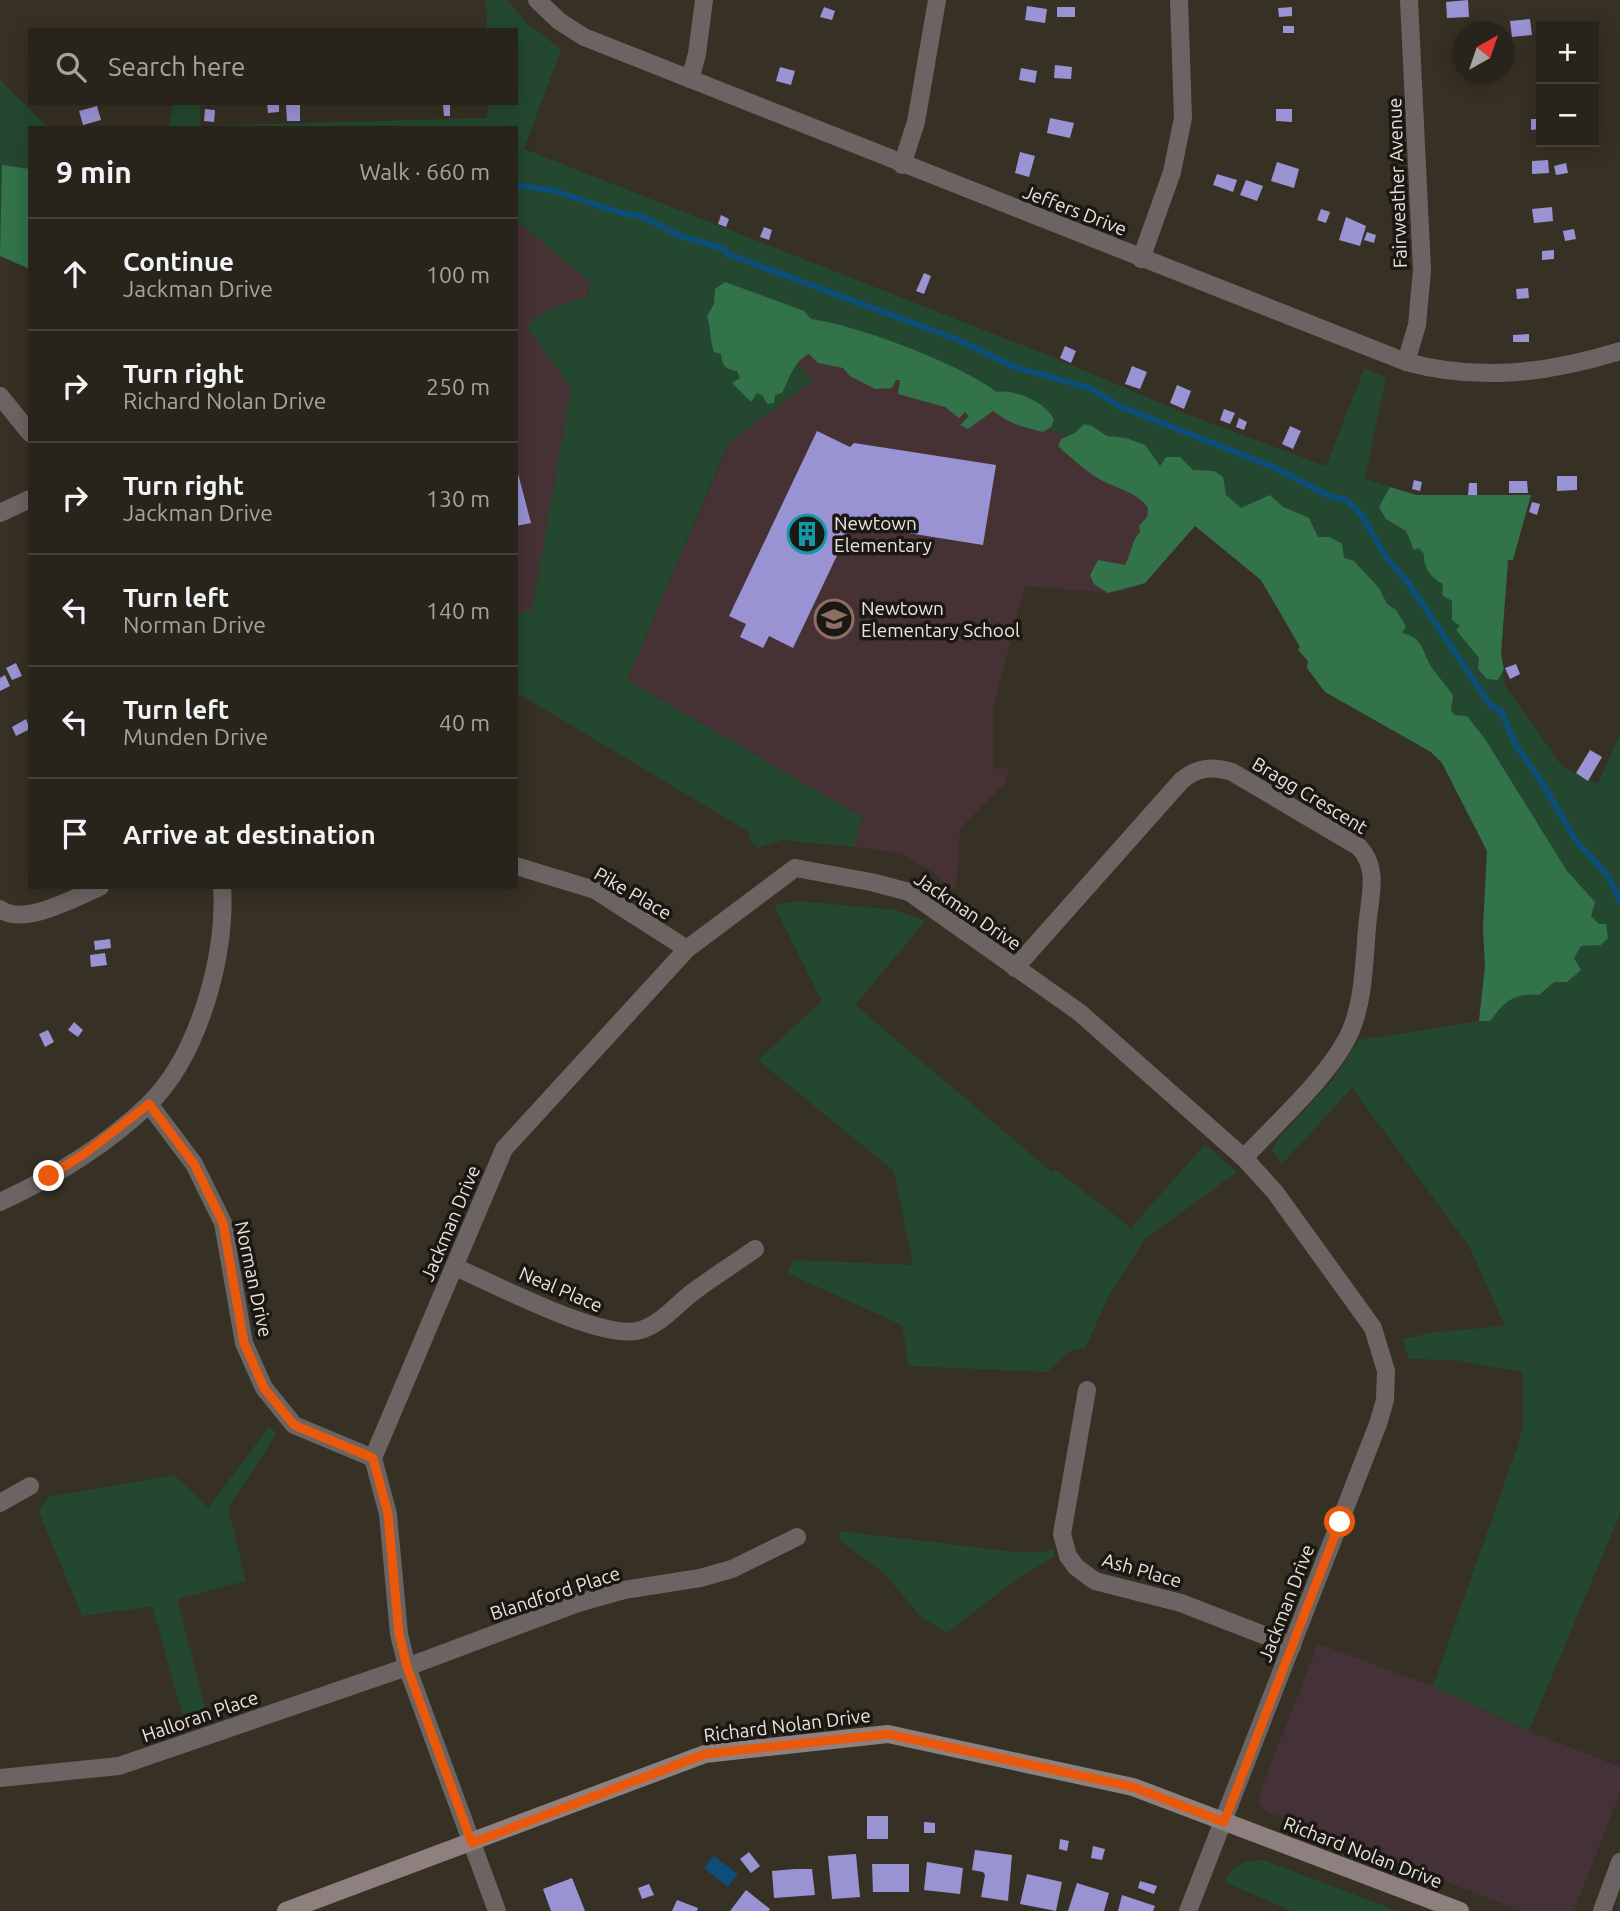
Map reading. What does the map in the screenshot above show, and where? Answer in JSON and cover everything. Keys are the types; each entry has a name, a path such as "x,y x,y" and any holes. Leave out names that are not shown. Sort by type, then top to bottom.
{"main road":[{"name":"Richard Nolan Drive","path":"286,1911 705,1754 888,1734 1133,1787 1460,1911"}],"street":[{"name":"Jeffers Drive","path":"537,0 559,21 584,37 902,165 1406,362 1456,372 1500,374 1560,368 1620,351"},
{"path":"690,79 697,54 704,0"},
{"path":"902,165 916,122 937,0"},
{"path":"1141,259 1172,172 1183,118 1179,0"},
{"name":"Fairweather Avenue","path":"1406,362 1417,325 1422,254 1409,0"},
{"path":"0,397 28,429"},
{"path":"0,513 28,500"},
{"name":"Bragg Crescent","path":"1015,968 1182,780 1199,770 1220,768 1232,772 1359,847 1371,862 1372,881 1361,986 1351,1029 1331,1063 1244,1158"},
{"name":"Pike Place","path":"518,867 595,890 687,949"},
{"name":"Jackman Drive","path":"373,1458 504,1149 687,949 794,868 909,892 1079,1012 1244,1158 1275,1192 1365,1315 1380,1341 1386,1371 1385,1400 1378,1424 1188,1911"},
{"path":"0,909 6,913 27,914 95,889"},
{"path":"0,1202 84,1154 149,1104 182,1058 212,984 220,948 222,889"},
{"name":"Norman Drive","path":"149,1104 194,1164 223,1223 244,1343 264,1388 294,1425 373,1458"},
{"name":"Neal Place","path":"455,1267 592,1326 628,1332 640,1331 662,1319 695,1291 755,1249"},
{"name":"Ash Place","path":"1087,1390 1062,1534 1063,1545 1076,1567 1095,1581 1199,1609 1292,1646"},
{"path":"373,1458 388,1514 399,1634 407,1667 497,1911"},
{"path":"0,1503 30,1486"},
{"name":"Blandford Place","path":"407,1667 603,1595 701,1578 732,1569 796,1537"},
{"name":"Halloran Place","path":"0,1778 119,1766 407,1667"},
{"path":"1602,1911 1620,1862"}],"shaded area":[{"path":"518,222 590,282 532,610 518,614"},
{"name":"Newtown Elementary School","path":"782,321 1217,497 1261,580 1195,526 1145,583 1129,590 1108,593 1025,586 993,708 993,769 1009,767 1004,784 960,829 956,888 950,889 936,874 901,853 854,847 862,817 627,680"},
{"path":"1318,1644 1433,1686 1529,1731 1620,1767 1620,1793 1574,1911 1521,1911 1265,1811 1259,1801 1261,1789"}],"green space":[{"path":"486,0 507,0 529,25 561,49 524,149 1050,356 1186,414 1326,466 1364,369 1386,377 1365,479 1416,495 1531,495 1513,560 1508,560 1501,654 1505,685 1562,766 1598,784 1620,733 1620,1514 1529,1731 1433,1686 1518,1445 1523,1425 1523,1372 1456,1360 1409,1359 1403,1339 1435,1332 1505,1326 1469,1246 1352,1088 1282,1164 1272,1150 1278,1139 1333,1079 1359,1040 1479,1021 1485,966 1483,928 1487,851 1442,762 1431,752 1325,692 1307,668 1308,661 1298,650 1300,647 1217,497 782,321 792,358 813,381 729,442 627,680 862,817 854,847 782,840 758,848 751,842 749,832 518,693 518,614 532,610 571,388 526,326 546,311 588,296 590,282 518,222 518,126 200,126 487,118 488,105 518,105 518,28 487,28"},
{"path":"0,80 47,126 28,126 28,269 0,256"},
{"path":"173,105 200,105 200,126 169,126"},
{"path":"2,165 28,169 28,268 0,256"},
{"path":"725,282 804,311 811,319 855,329 907,347 958,369 997,392 1029,398 1050,414 1054,420 1051,427 1043,432 1011,422 993,411 968,429 960,425 969,416 965,412 959,418 945,407 898,394 900,380 896,380 892,388 875,389 850,376 843,368 818,363 809,354 796,366 782,393 775,395 774,403 767,404 763,396 757,393 751,402 732,383 740,378 737,371 725,366 721,354 714,352 713,348 707,316 714,304 715,289"},
{"path":"1084,424 1107,436 1126,438 1145,445 1160,466 1166,457 1180,457 1193,470 1214,471 1223,477 1226,495 1241,508 1270,495 1283,507 1309,518 1318,537 1330,537 1342,544 1344,558 1354,561 1379,588 1387,604 1396,610 1406,626 1402,633 1412,636 1421,646 1432,668 1453,696 1451,711 1455,715 1467,716 1485,739 1567,871 1595,902 1591,916 1599,924 1606,924 1608,938 1601,945 1581,946 1574,958 1581,970 1567,982 1554,982 1539,995 1522,995 1510,1000 1490,1021 1479,1021 1485,966 1483,928 1487,851 1442,763 1431,752 1325,692 1307,668 1308,661 1298,650 1300,647 1261,580 1195,526 1145,583 1108,593 1094,584 1090,575 1098,560 1125,565 1140,532 1139,526 1147,517 1148,508 1138,498 1091,474 1058,446 1061,439 1075,433"},
{"path":"1390,487 1416,495 1531,495 1513,560 1508,560 1501,654 1504,669 1498,680 1487,679 1478,669 1479,658 1456,630 1460,626 1452,620 1452,601 1442,595 1443,584 1429,572 1424,554 1419,548 1414,550 1406,531 1386,519 1379,507"},
{"path":"798,901 896,910 925,921 855,1005 1052,1172 1055,1169 1131,1228 1205,1144 1237,1172 1145,1239 1108,1298 1085,1348 1070,1351 1047,1372 909,1366 902,1325 787,1273 794,1260 913,1265 894,1171 758,1060 822,1001 774,905"},
{"path":"269,1427 277,1433 228,1508 246,1581 177,1599 209,1723 187,1730 152,1606 82,1616 39,1512 48,1497 174,1475 208,1508"},
{"path":"839,1531 1016,1552 1043,1552 1053,1549 1055,1556 1018,1578 947,1633 921,1617 883,1572 840,1541"},
{"path":"1263,1860 1398,1911 1291,1911 1225,1882 1231,1871 1240,1865"}],"water":[{"path":"714,1856 738,1874 728,1887 704,1868"}],"building":[{"path":"1468,0 1469,17 1447,18 1446,2"},
{"path":"1027,6 1047,9 1045,23 1025,20"},
{"path":"824,7 835,11 832,20 820,17"},
{"path":"1057,7 1075,7 1075,17 1057,17"},
{"path":"1292,7 1292,16 1279,17 1278,8"},
{"path":"1530,19 1532,35 1515,37 1515,21 1510,21"},
{"path":"1283,26 1294,26 1294,33 1283,33"},
{"path":"1055,65 1072,67 1071,79 1054,78"},
{"path":"780,67 795,71 791,85 776,81"},
{"path":"1021,68 1037,71 1035,83 1019,80"},
{"path":"267,105 279,105 279,112 268,113"},
{"path":"286,105 300,105 300,121 287,121"},
{"path":"443,105 450,105 450,116 444,116"},
{"path":"97,106 101,120 83,125 79,111"},
{"path":"205,109 215,110 214,122 204,121"},
{"path":"1276,109 1292,109 1292,122 1276,121"},
{"path":"1050,118 1074,123 1070,138 1047,133"},
{"path":"1531,119 1536,119 1536,130 1531,130"},
{"path":"1020,152 1035,156 1029,177 1015,173"},
{"path":"1548,160 1549,173 1532,174 1532,161"},
{"path":"1277,162 1299,169 1294,188 1271,181"},
{"path":"1566,163 1568,173 1556,175 1554,166"},
{"path":"1217,174 1237,180 1233,192 1213,185"},
{"path":"1246,180 1263,186 1257,201 1240,195"},
{"path":"1552,207 1553,221 1534,223 1532,209"},
{"path":"1321,209 1330,212 1326,223 1317,220"},
{"path":"721,215 729,219 726,227 718,224"},
{"path":"1346,217 1366,226 1360,246 1339,240"},
{"path":"764,227 772,230 769,240 760,237"},
{"path":"1574,229 1576,239 1565,241 1563,231"},
{"path":"1367,232 1376,235 1374,243 1364,240"},
{"path":"1554,250 1554,259 1542,260 1542,251"},
{"path":"924,273 931,276 924,294 916,291"},
{"path":"1528,288 1529,298 1517,299 1516,289"},
{"path":"1529,334 1529,342 1513,342 1513,335"},
{"path":"1065,346 1076,351 1071,363 1060,358"},
{"path":"1132,366 1147,372 1140,389 1125,384"},
{"path":"1177,385 1191,391 1184,409 1170,403"},
{"path":"1224,409 1235,413 1230,424 1220,420"},
{"path":"1239,418 1247,422 1244,430 1236,427"},
{"path":"1290,426 1301,431 1293,449 1282,444"},
{"name":"Newtown Elementary","path":"817,431 850,447 854,443 996,465 983,545 852,524 793,648 769,636 763,648 740,637 746,624 729,616"},
{"path":"518,474 531,523 518,526"},
{"path":"1557,476 1577,476 1577,490 1557,491"},
{"path":"1414,480 1422,482 1420,491 1412,489"},
{"path":"1509,481 1527,481 1528,493 1509,493"},
{"path":"1469,483 1477,483 1477,495 1468,495"},
{"path":"1532,502 1540,504 1537,515 1529,512"},
{"path":"16,663 22,676 12,680 6,668"},
{"path":"1516,664 1520,674 1510,679 1505,668"},
{"path":"5,675 10,686 0,691 0,678"},
{"path":"26,719 28,730 16,736 12,727"},
{"path":"1590,750 1602,757 1588,781 1576,773"},
{"path":"110,939 111,948 95,950 94,941"},
{"path":"105,953 107,965 91,967 90,955"},
{"path":"74,1022 83,1030 78,1037 68,1030"},
{"path":"48,1030 54,1042 45,1047 39,1034"},
{"path":"867,1816 888,1816 888,1839 867,1839"},
{"path":"924,1822 935,1823 935,1833 924,1833"},
{"path":"1060,1839 1069,1841 1067,1851 1059,1849"},
{"path":"1093,1846 1105,1849 1102,1860 1091,1858"},
{"path":"975,1850 1012,1855 1008,1901 981,1897 985,1875 972,1870"},
{"path":"749,1852 760,1866 751,1873 740,1859"},
{"path":"856,1854 860,1897 832,1899 828,1856"},
{"path":"927,1862 963,1868 960,1894 924,1890"},
{"path":"872,1864 909,1864 909,1892 873,1892"},
{"path":"812,1869 815,1895 774,1898 772,1871"},
{"path":"1027,1874 1062,1882 1056,1911 1020,1904"},
{"path":"572,1878 585,1911 551,1911 543,1889"},
{"path":"1140,1881 1157,1886 1154,1894 1138,1888"},
{"path":"1077,1883 1109,1893 1104,1911 1068,1911"},
{"path":"649,1884 654,1895 642,1899 638,1888"},
{"path":"746,1890 770,1909 769,1911 730,1911"},
{"path":"1122,1895 1155,1906 1153,1911 1118,1911"},
{"path":"677,1900 698,1908 697,1911 672,1911"}],"waterway":[{"path":"518,185 555,191 621,213 641,216 682,237 723,248 728,254 956,339 1015,367 1090,388 1119,406 1273,467 1327,495 1346,500 1361,514 1386,557 1409,584 1491,706 1501,711 1515,744 1541,781 1575,839 1608,876 1620,901"}],"place":[{"name":"Newtown Elementary","path":"807,534"},
{"name":"Newtown Elementary School","path":"834,619"}],"route":[{"path":"49,1176 84,1154 149,1104 194,1164 223,1223 244,1343 264,1388 294,1425 373,1458 388,1514 399,1634 407,1667 472,1843 705,1754 888,1734 1133,1787 1224,1822 1340,1522"}]}
